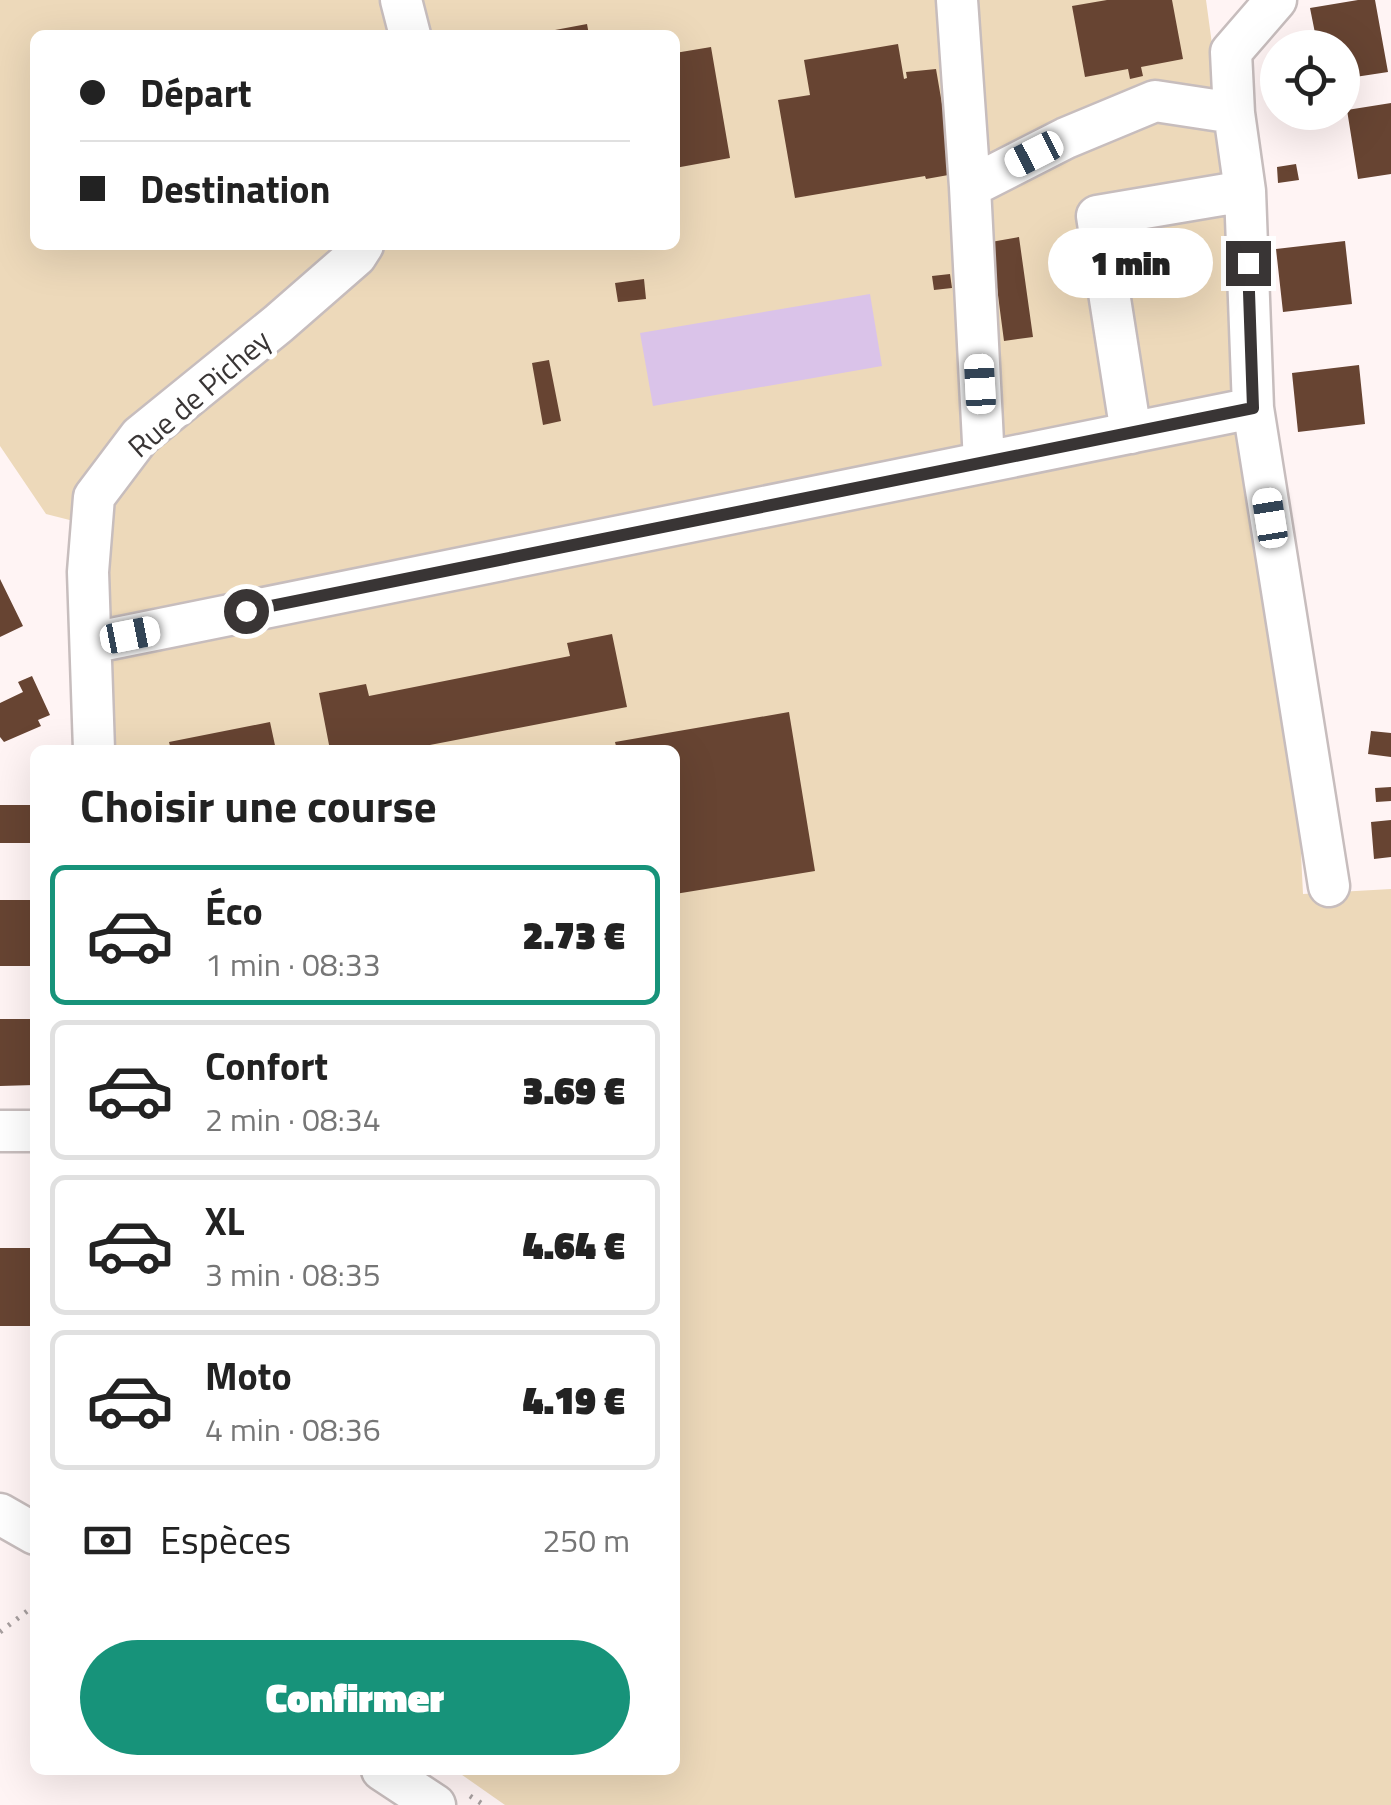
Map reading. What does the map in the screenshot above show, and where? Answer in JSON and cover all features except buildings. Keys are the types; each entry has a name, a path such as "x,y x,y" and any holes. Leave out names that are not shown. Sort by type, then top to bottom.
{"street":[{"path":"401,0 409,30"},
{"path":"957,0 984,462"},
{"path":"1276,0 1231,52 1234,114 1245,190 1253,408 1329,886"},
{"path":"970,188 1066,138 1155,100 1234,114"},
{"path":"1131,433 1098,216 1245,190"},
{"name":"Rue de Pichey","path":"94,745 88,572 94,497 140,436 278,324 360,250"},
{"path":"91,642 1253,408"},
{"path":"0,1131 30,1131"},
{"path":"0,1514 30,1531"},
{"path":"390,1775 435,1805"}],"path":[{"path":"0,1632 30,1609"}],"shaded area":[{"path":"0,0 1206,0 1289,611 1303,894 1391,889 1391,1805 505,1805 462,1775 680,1775 680,745 113,745 105,529 46,514 0,446"},
{"path":"870,294 882,366 653,406 640,333"}],"route":[{"path":"246,611 1253,408 1248,263"}]}
